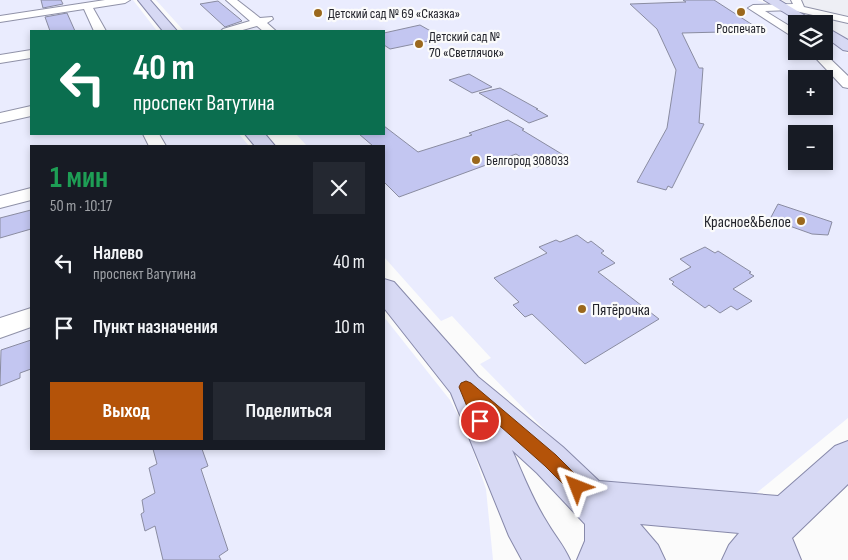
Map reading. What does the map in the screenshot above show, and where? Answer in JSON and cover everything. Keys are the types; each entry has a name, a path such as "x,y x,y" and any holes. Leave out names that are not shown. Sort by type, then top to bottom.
{"main road":[{"path":"144,0 169,30"},
{"path":"770,0 790,5 802,15"},
{"path":"833,36 848,47"},
{"path":"256,135 265,145"},
{"path":"385,290 466,387 550,460 643,560"},
{"path":"466,387 537,553"},
{"path":"597,509 769,546 848,459"},
{"path":"597,509 606,542 599,560"},
{"path":"597,509 620,560"}],"lane":[{"path":"0,19 28,10 124,0"},
{"path":"231,0 269,30"},
{"path":"92,3 100,30"},
{"path":"788,31 753,8 790,5 848,20"},
{"path":"230,30 272,18"},
{"path":"0,59 30,54"},
{"path":"824,60 848,84"},
{"path":"0,118 30,111"},
{"path":"0,202 30,194"},
{"path":"0,328 30,317"}],"shaded area":[{"path":"0,0 133,0 156,30 30,30 30,135 240,135 248,145 30,145 30,450 385,450 385,318 450,400 466,430 486,489 493,560 0,560"},
{"path":"156,0 757,0 788,15 788,60 833,60 833,43 848,54 848,418 754,495 602,483 592,478 480,364 491,358 452,316 441,321 385,258 385,145 306,145 297,135 385,135 385,30 183,30"},
{"path":"782,0 848,0 848,40 833,30 833,15 805,15 790,8 791,5"}],"building":[{"path":"41,0 61,0 63,4 43,8"},
{"path":"683,0 714,0 762,31 682,33 699,68 703,68 699,123 704,124 672,188 668,186 666,190 637,182 667,128 676,70 657,29 630,4 686,2"},
{"path":"218,1 242,21 225,27 200,4"},
{"path":"67,13 75,30 50,30 45,17"},
{"path":"420,25 443,38 390,49 385,46 385,33"},
{"path":"469,74 492,87 472,93 449,80"},
{"path":"500,88 548,116 529,123 479,93"},
{"path":"508,120 565,156 537,167 516,154 399,197 385,183 385,145 372,145 360,135 385,135 385,127 418,152 472,135 469,133"},
{"name":"Красное&Белое","path":"778,204 832,222 828,235 812,234 770,219"},
{"path":"30,210 30,229 0,238 0,218"},
{"name":"Пятёрочка","path":"577,235 588,243 591,241 604,251 601,253 615,263 598,272 659,319 585,364 532,314 525,317 513,305 519,302 494,278 547,253 539,247 556,240 560,242"},
{"path":"705,247 715,253 718,251 751,272 749,273 754,276 733,289 752,301 737,310 731,306 720,313 709,305 705,308 672,284 674,282 669,279 691,267 680,259"},
{"path":"30,340 30,369 20,373 20,378 0,386 1,350"},
{"path":"153,450 202,450 208,466 201,469 228,550 219,556 221,560 163,560 155,526 145,531 141,514 144,512 142,500 155,493 149,468 157,464"}],"place":[{"name":"Роспечать","path":"741,12"},
{"name":"Детский сад № 69 «Сказка»","path":"318,13"},
{"name":"Детский сад № 70 «Светлячок»","path":"419,44"},
{"name":"Белгород 308033","path":"476,160"},
{"name":"Красное&Белое","path":"801,221"},
{"name":"Пятёрочка","path":"582,309"}],"route":[{"path":"480,421 466,387 550,460 577,487"}]}
